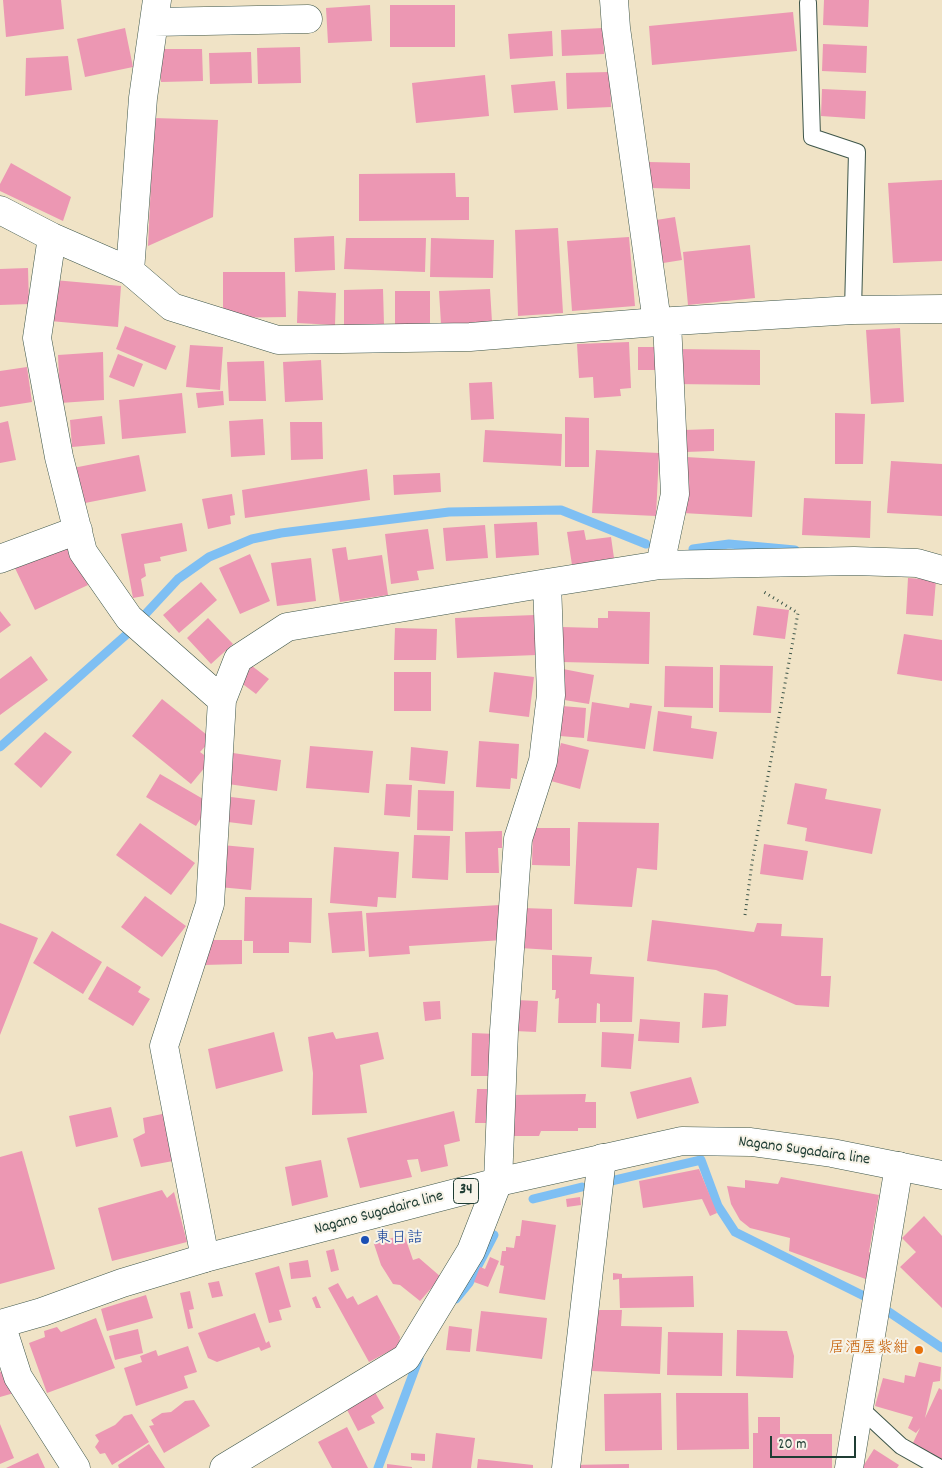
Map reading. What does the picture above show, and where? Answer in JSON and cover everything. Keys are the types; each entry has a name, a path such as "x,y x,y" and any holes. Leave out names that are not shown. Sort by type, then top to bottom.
{"street":[{"path":"614,0 616,28 662,322 675,494 660,566"},
{"path":"130,271 143,98 155,11 308,19"},
{"path":"0,210 52,237 130,271 172,307 278,340 470,337 853,310 942,309"},
{"path":"52,237 37,338 59,457 83,552 137,626 222,700"},
{"path":"0,558 78,530"},
{"path":"205,1258 164,1046 210,904 222,700 238,659 287,627 546,583 660,566 742,563 918,563 942,570"},
{"path":"224,1468 406,1358 471,1251 498,1182 504,1031 518,839 543,761 551,695 546,583"},
{"name":"Nagano Sugadaira line","path":"0,1324 42,1312 122,1283 205,1258 498,1182 682,1141 751,1142 832,1153 942,1175"},
{"path":"566,1468 602,1158"},
{"path":"849,1468 899,1166"},
{"path":"0,1324 18,1377 76,1468"}],"lane":[{"path":"808,3 812,137 857,152 853,310"},
{"path":"859,1407 901,1446 940,1468"}],"path":[{"path":"742,563 745,581 798,613 752,863 745,915"}],"building":[{"path":"3,0 61,0 64,29 6,37"},
{"path":"824,0 869,0 868,27 823,25"},
{"path":"370,5 372,41 328,43 326,8"},
{"path":"390,5 455,5 455,47 390,47"},
{"path":"793,12 797,51 652,65 649,26"},
{"path":"125,28 133,67 85,77 77,39"},
{"path":"603,28 604,54 562,56 561,30"},
{"path":"552,31 553,56 510,59 508,34"},
{"path":"823,44 867,46 866,73 822,71"},
{"path":"300,47 301,83 258,84 257,48"},
{"path":"160,49 202,49 203,81 161,82"},
{"path":"251,52 252,83 210,84 209,53"},
{"path":"68,56 72,90 25,96 26,58"},
{"path":"610,72 611,107 567,109 566,73"},
{"path":"485,75 489,116 416,123 412,83"},
{"path":"555,81 558,110 514,113 511,85"},
{"path":"822,89 866,91 865,119 821,116"},
{"path":"154,118 218,120 213,217 148,246"},
{"path":"649,162 690,163 690,189 649,188"},
{"path":"11,163 71,197 63,221 0,191 0,184"},
{"path":"455,173 456,197 469,197 469,220 359,221 359,174"},
{"path":"942,180 942,261 893,263 888,183"},
{"path":"675,217 682,260 657,264 650,221"},
{"path":"558,228 563,313 518,316 515,230"},
{"path":"334,236 335,270 295,272 294,238"},
{"path":"629,237 635,306 572,311 567,241"},
{"path":"346,238 426,238 425,272 344,269"},
{"path":"431,238 494,240 493,278 430,277"},
{"path":"750,245 755,298 688,305 683,252"},
{"path":"28,268 29,304 0,305 0,269"},
{"path":"223,272 285,272 286,317 223,318"},
{"path":"54,280 121,286 118,327 50,321"},
{"path":"383,289 384,325 344,325 344,290"},
{"path":"490,289 492,322 441,324 439,291"},
{"path":"298,291 336,293 335,325 297,323"},
{"path":"395,291 430,291 430,324 395,324"},
{"path":"125,326 176,346 166,370 116,349"},
{"path":"900,328 904,402 871,404 866,330"},
{"path":"629,342 631,388 620,389 621,396 594,398 593,377 579,378 577,344"},
{"path":"190,345 223,347 220,390 186,387"},
{"path":"638,347 662,347 662,370 638,370"},
{"path":"673,349 760,350 760,385 673,384"},
{"path":"103,352 104,400 60,403 58,355"},
{"path":"118,354 143,364 134,387 109,377"},
{"path":"321,360 323,400 285,402 283,362"},
{"path":"264,361 266,401 229,401 227,362"},
{"path":"27,367 32,402 0,407 0,371"},
{"path":"492,382 494,419 471,420 469,383"},
{"path":"223,391 224,405 198,408 196,393"},
{"path":"182,393 186,433 122,439 119,400"},
{"path":"835,413 865,414 863,464 835,464"},
{"path":"102,416 105,444 72,447 70,420"},
{"path":"565,417 589,418 589,467 565,467"},
{"path":"263,419 265,455 231,457 229,421"},
{"path":"8,421 16,460 0,463 0,423"},
{"path":"290,422 322,422 323,459 291,460"},
{"path":"714,429 714,451 685,452 684,430"},
{"path":"485,430 562,434 561,466 483,462"},
{"path":"596,450 659,453 656,516 592,513"},
{"path":"139,455 146,491 80,504 73,468"},
{"path":"686,457 755,461 752,517 683,513"},
{"path":"891,461 942,464 942,516 887,513"},
{"path":"367,469 370,500 245,518 242,490"},
{"path":"440,473 441,492 394,495 393,475"},
{"path":"232,494 235,515 230,516 231,524 208,529 202,499"},
{"path":"804,498 871,501 870,538 802,535"},
{"path":"537,522 539,555 496,558 494,524"},
{"path":"182,523 187,551 160,557 161,561 144,564 146,576 141,579 144,596 133,598 121,534"},
{"path":"485,525 488,558 446,561 443,528"},
{"path":"428,529 434,569 417,571 419,580 391,584 385,534"},
{"path":"584,530 586,540 611,537 614,558 572,565 567,532"},
{"path":"66,541 88,585 35,610 14,566"},
{"path":"346,547 348,560 382,555 388,595 340,602 332,549"},
{"path":"250,554 270,601 240,614 219,568"},
{"path":"311,558 316,601 277,606 271,563"},
{"path":"908,578 936,580 933,616 906,614"},
{"path":"201,582 217,600 179,633 163,615"},
{"path":"757,606 789,610 785,639 753,635"},
{"path":"0,611 11,625 0,633"},
{"path":"608,611 650,612 649,664 561,662 562,627 598,628 598,618 608,618"},
{"path":"535,615 537,655 457,658 455,618"},
{"path":"208,618 233,644 211,664 187,638"},
{"path":"395,628 437,629 436,660 394,660"},
{"path":"904,634 942,640 942,681 897,674"},
{"path":"31,656 48,680 0,715 0,679"},
{"path":"720,665 773,666 771,713 719,712"},
{"path":"252,666 269,679 256,694 240,682"},
{"path":"665,666 713,667 713,708 664,707"},
{"path":"563,669 594,675 589,704 558,699"},
{"path":"394,672 431,672 431,711 394,711"},
{"path":"494,672 534,677 529,717 489,712"},
{"path":"162,699 212,739 200,752 211,760 191,784 132,736"},
{"path":"592,702 629,708 630,703 652,706 645,749 587,741"},
{"path":"562,706 586,708 584,738 560,736"},
{"path":"658,711 692,716 691,728 717,732 713,759 653,751"},
{"path":"45,732 72,752 41,788 14,764"},
{"path":"479,741 519,744 517,779 511,778 510,789 476,787"},
{"path":"561,743 589,750 580,789 551,781"},
{"path":"310,746 373,751 369,793 306,788"},
{"path":"411,747 448,751 445,784 409,780"},
{"path":"233,753 281,760 277,791 228,784"},
{"path":"160,774 210,803 196,826 146,797"},
{"path":"795,783 827,789 825,799 881,809 872,854 805,841 807,828 787,824"},
{"path":"386,784 412,785 410,817 384,815"},
{"path":"418,790 454,791 453,831 417,830"},
{"path":"231,797 255,800 252,825 228,822"},
{"path":"578,822 659,823 657,870 637,868 632,907 574,904"},
{"path":"140,823 195,863 171,895 116,855"},
{"path":"533,828 570,828 570,866 532,865"},
{"path":"502,831 502,848 498,848 499,873 466,873 465,832"},
{"path":"414,835 450,836 448,880 412,878"},
{"path":"764,844 808,851 803,880 760,874"},
{"path":"222,845 254,848 251,890 219,887"},
{"path":"334,847 399,852 396,898 378,897 377,907 330,903"},
{"path":"145,896 186,926 162,957 121,927"},
{"path":"245,897 312,898 311,943 289,942 289,953 253,953 253,941 244,941"},
{"path":"500,905 503,940 409,946 410,954 369,957 366,913"},
{"path":"522,908 552,909 552,950 520,948"},
{"path":"362,911 365,951 332,953 328,913"},
{"path":"652,920 754,932 757,923 782,924 781,936 823,938 821,976 831,976 829,1007 796,1005 716,970 647,961"},
{"path":"0,923 38,938 0,1035"},
{"path":"52,931 102,962 83,994 33,963"},
{"path":"203,940 242,940 242,964 203,965"},
{"path":"552,955 592,957 590,974 634,977 632,1022 600,1022 600,1004 597,1003 596,1023 558,1023 559,998 555,999 556,990 552,990"},
{"path":"107,966 141,987 138,992 150,999 133,1026 88,999"},
{"path":"704,993 728,995 726,1026 702,1028"},
{"path":"516,1000 538,1001 536,1032 515,1031"},
{"path":"440,1001 441,1019 425,1021 423,1002"},
{"path":"640,1019 680,1022 679,1043 638,1041"},
{"path":"274,1032 283,1071 216,1089 208,1049"},
{"path":"333,1032 336,1039 378,1032 384,1059 360,1065 367,1113 312,1115 313,1073 308,1037"},
{"path":"602,1032 634,1034 631,1069 601,1067"},
{"path":"472,1033 496,1034 497,1076 471,1076"},
{"path":"691,1077 699,1103 637,1119 630,1092"},
{"path":"477,1089 498,1089 498,1123 475,1123"},
{"path":"586,1094 585,1102 596,1102 596,1128 578,1128 578,1131 541,1131 539,1136 511,1136 510,1095"},
{"path":"111,1107 118,1137 76,1147 69,1116"},
{"path":"454,1111 460,1141 444,1145 448,1166 421,1172 418,1159 407,1160 412,1177 360,1188 347,1138"},
{"path":"167,1113 173,1161 141,1167 133,1139 145,1133 143,1118"},
{"path":"22,1151 55,1269 0,1284 0,1157"},
{"path":"321,1160 328,1197 292,1206 285,1167"},
{"path":"699,1169 717,1213 710,1216 702,1199 643,1208 639,1181"},
{"path":"781,1177 879,1195 869,1252 877,1255 871,1281 789,1251 790,1238 750,1228 740,1220 731,1204 727,1186 745,1188 745,1180 778,1184"},
{"path":"162,1190 167,1198 174,1192 187,1242 112,1261 98,1208"},
{"path":"580,1197 581,1205 567,1207 566,1199"},
{"path":"924,1216 942,1236 942,1308 900,1267 916,1252 902,1238"},
{"path":"522,1220 556,1225 545,1300 499,1293 504,1266 500,1265 502,1251 506,1251 506,1247 514,1248 516,1236 520,1236"},
{"path":"404,1234 413,1260 419,1258 441,1277 420,1301 400,1285 393,1284 381,1265 374,1244"},
{"path":"334,1249 339,1270 331,1272 326,1251"},
{"path":"490,1257 499,1261 488,1287 474,1282 480,1267 485,1269"},
{"path":"308,1260 311,1277 291,1279 289,1263"},
{"path":"279,1266 291,1307 279,1310 282,1320 269,1323 255,1273"},
{"path":"613,1273 622,1274 622,1278 693,1276 694,1307 620,1308 619,1279 613,1280"},
{"path":"219,1281 223,1296 212,1298 208,1283"},
{"path":"338,1283 347,1299 353,1296 358,1305 377,1295 400,1337 399,1346 369,1362 328,1288"},
{"path":"190,1291 194,1309 189,1310 193,1328 188,1329 180,1293"},
{"path":"146,1295 153,1318 107,1331 101,1309"},
{"path":"316,1296 321,1308 316,1308 312,1298"},
{"path":"594,1310 622,1310 621,1326 662,1327 660,1374 592,1371"},
{"path":"481,1311 547,1318 542,1359 476,1351"},
{"path":"255,1313 266,1343 269,1341 271,1347 261,1351 259,1347 217,1362 208,1358 198,1333"},
{"path":"96,1318 115,1368 47,1393 29,1343 45,1337 44,1331 57,1327 61,1332"},
{"path":"449,1326 472,1329 470,1352 446,1350"},
{"path":"138,1329 143,1353 115,1360 109,1336"},
{"path":"737,1330 787,1331 794,1356 793,1378 736,1376"},
{"path":"668,1332 723,1333 722,1376 667,1375"},
{"path":"188,1346 197,1372 184,1376 188,1388 136,1406 124,1368 142,1362 140,1356 156,1350 158,1356"},
{"path":"919,1362 941,1367 940,1381 933,1382 925,1418 939,1388 942,1390 942,1459 912,1445 920,1428 916,1433 908,1428 913,1417 875,1406 883,1378 904,1383 905,1375 915,1377"},
{"path":"7,1369 14,1393 0,1397 0,1372"},
{"path":"373,1389 384,1408 371,1416 375,1423 358,1431 344,1404"},
{"path":"661,1393 662,1450 605,1451 604,1394"},
{"path":"676,1393 748,1393 749,1449 677,1450"},
{"path":"194,1400 210,1426 164,1453 149,1426 154,1425 151,1420 162,1413 171,1412 185,1401"},
{"path":"132,1414 149,1442 112,1465 105,1453 100,1454 95,1447 99,1441 95,1435 115,1425 124,1416"},
{"path":"758,1417 780,1417 780,1434 832,1434 832,1468 753,1468 753,1433 758,1433"},
{"path":"0,1424 14,1458 0,1464"},
{"path":"347,1427 368,1468 332,1468 318,1442"},
{"path":"436,1433 475,1438 471,1468 432,1468"},
{"path":"149,1444 165,1468 119,1468 118,1465"},
{"path":"874,1449 899,1465 897,1468 862,1468"},
{"path":"38,1453 45,1468 6,1468"},
{"path":"411,1453 425,1454 425,1461 411,1460"},
{"path":"478,1459 533,1465 533,1468 477,1468"},
{"path":"387,1464 412,1467 412,1468 387,1468"},
{"path":"629,1464 629,1468 571,1468 571,1465"}],"waterway":[{"path":"0,747 126,635 178,579 209,557 252,539 281,533 449,512 561,510 646,544"},
{"path":"693,549 729,544 795,550"},
{"path":"611,1181 701,1160 718,1206 735,1232 868,1298"},
{"path":"533,1199 582,1187"},
{"path":"456,1299 469,1283 494,1235"},
{"path":"886,1310 942,1348"},
{"path":"378,1468 419,1358"}],"place":[{"name":"東日詰","path":"365,1240"},
{"name":"居酒屋紫紺","path":"919,1350"}]}
